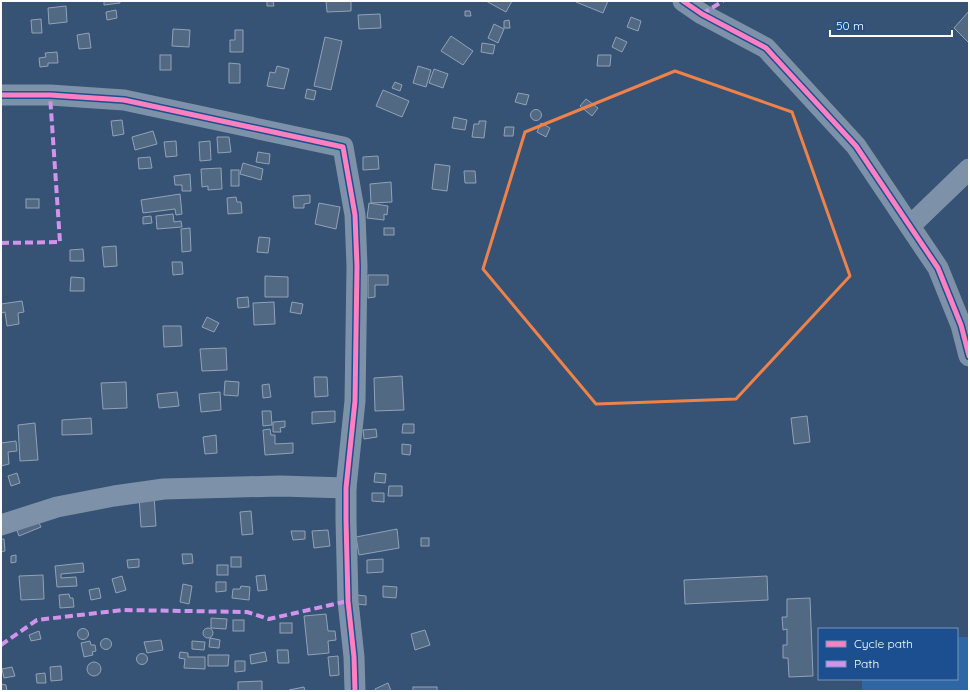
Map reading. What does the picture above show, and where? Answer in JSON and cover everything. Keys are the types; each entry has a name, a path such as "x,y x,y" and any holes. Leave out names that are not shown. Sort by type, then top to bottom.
{"street":[{"path":"683,1 702,14 766,48 856,146 938,268 961,325 969,356"},
{"path":"1,95 50,95 124,100 343,147 355,215 357,273 355,401 346,488 346,554 355,691"},
{"path":"910,226 969,169"},
{"path":"1,525 57,507 114,496 164,489 280,486 346,488"}],"highlighted area":[{"path":"675,71 792,112 850,276 736,399 596,404 483,269 525,132"}],"shaded area":[{"path":"958,637 969,637 969,691 862,691 862,680 958,680"}],"building":[{"path":"104,1 120,1 120,3 104,5"},
{"path":"267,1 273,1 274,6 267,6"},
{"path":"326,1 351,1 351,11 327,12"},
{"path":"486,1 512,1 506,12"},
{"path":"608,1 603,13 576,2"},
{"path":"66,6 67,22 49,24 48,8"},
{"path":"116,10 117,18 107,20 106,12"},
{"path":"465,11 470,11 471,16 465,16"},
{"path":"969,11 969,43 954,28"},
{"path":"380,14 381,28 359,29 358,15"},
{"path":"631,17 641,21 638,31 627,27"},
{"path":"41,19 42,33 32,33 31,20"},
{"path":"509,20 510,28 504,28 504,21"},
{"path":"494,24 504,29 498,43 488,38"},
{"path":"173,29 190,30 189,47 172,46"},
{"path":"235,30 243,30 243,52 230,52 230,40 235,40"},
{"path":"89,33 91,48 79,49 77,35"},
{"path":"451,36 473,51 463,65 441,51"},
{"path":"325,37 342,41 331,90 314,86"},
{"path":"616,37 627,42 622,52 612,47"},
{"path":"482,43 495,45 493,54 481,52"},
{"path":"57,52 58,63 48,63 48,66 40,67 39,58 46,57 45,53"},
{"path":"160,55 171,55 171,70 160,70"},
{"path":"598,55 611,55 610,66 597,66"},
{"path":"229,63 240,64 240,83 229,83"},
{"path":"277,66 289,69 284,89 267,86 270,72 275,73"},
{"path":"418,66 431,70 426,87 413,83"},
{"path":"434,69 448,74 443,88 429,83"},
{"path":"395,82 402,85 400,91 392,88"},
{"path":"307,89 316,91 314,100 305,98"},
{"path":"383,90 409,101 402,117 376,106"},
{"path":"518,93 529,95 526,105 515,102"},
{"path":"586,99 598,108 592,116 580,106"},
{"path":"536,109 540,111 542,115 540,119 536,121 532,119 530,115 532,111"},
{"path":"454,117 467,120 465,130 452,128"},
{"path":"122,120 124,134 113,136 111,121"},
{"path":"479,121 486,121 484,138 472,137 474,124 479,124"},
{"path":"541,123 550,128 546,137 537,132"},
{"path":"505,127 514,127 513,136 504,136"},
{"path":"153,131 157,144 135,150 132,137"},
{"path":"217,137 229,137 231,152 218,153"},
{"path":"176,141 177,156 166,157 164,142"},
{"path":"210,141 211,160 200,161 199,142"},
{"path":"258,152 270,154 269,164 256,162"},
{"path":"378,156 379,169 363,170 363,157"},
{"path":"150,157 152,168 139,169 138,158"},
{"path":"243,163 263,169 261,180 240,174"},
{"path":"435,164 450,166 447,191 432,189"},
{"path":"221,168 222,189 208,190 208,186 202,187 201,169"},
{"path":"231,170 239,170 239,186 231,186"},
{"path":"464,171 475,171 476,183 465,183"},
{"path":"190,174 191,191 182,191 182,185 175,185 174,176"},
{"path":"391,182 392,202 371,203 370,184"},
{"path":"180,194 182,214 176,215 175,209 143,213 141,200"},
{"path":"310,195 310,203 304,204 304,208 294,208 293,196"},
{"path":"236,197 237,202 241,202 242,213 228,214 227,198"},
{"path":"26,199 39,199 39,208 26,208"},
{"path":"319,203 340,207 336,229 315,224"},
{"path":"369,203 388,206 387,215 384,214 384,220 367,218"},
{"path":"173,214 174,222 181,221 182,227 157,229 156,216"},
{"path":"151,216 152,223 143,224 143,217"},
{"path":"190,228 191,251 182,252 181,229"},
{"path":"384,228 394,228 394,235 384,235"},
{"path":"259,237 270,238 268,253 257,252"},
{"path":"116,246 117,266 104,267 102,247"},
{"path":"83,249 84,261 70,261 70,250"},
{"path":"172,262 182,262 183,274 173,275"},
{"path":"368,275 388,275 388,285 375,285 375,297 368,298"},
{"path":"265,276 288,277 288,297 265,297"},
{"path":"71,277 84,278 84,291 70,291"},
{"path":"248,297 249,307 238,308 237,298"},
{"path":"22,301 24,312 18,313 19,324 7,326 5,312 1,313 1,304"},
{"path":"274,302 275,324 254,325 253,303"},
{"path":"292,302 303,304 301,314 290,312"},
{"path":"207,317 219,323 214,332 202,327"},
{"path":"163,326 181,326 182,346 164,347"},
{"path":"226,348 227,370 202,371 200,349"},
{"path":"402,376 404,410 375,411 374,378"},
{"path":"314,377 327,377 328,396 315,397"},
{"path":"225,381 239,382 238,396 224,395"},
{"path":"126,382 127,408 103,409 101,383"},
{"path":"269,384 271,397 263,398 262,385"},
{"path":"177,392 179,406 159,408 157,394"},
{"path":"220,392 221,410 201,412 199,394"},
{"path":"262,411 271,411 272,425 263,426"},
{"path":"335,411 335,422 312,424 312,412"},
{"path":"807,416 810,442 794,444 791,418"},
{"path":"91,418 92,434 62,435 62,420"},
{"path":"285,421 285,427 280,428 281,432 273,432 273,422"},
{"path":"35,423 38,460 20,461 18,425"},
{"path":"403,424 414,424 414,433 402,433"},
{"path":"270,429 271,435 275,435 275,444 293,443 293,453 265,455 263,430"},
{"path":"376,429 377,437 364,439 363,430"},
{"path":"216,435 217,453 205,454 203,437"},
{"path":"16,441 17,451 8,452 9,464 1,466 1,443"},
{"path":"402,444 411,445 410,455 402,454"},
{"path":"17,473 20,483 11,486 8,476"},
{"path":"375,473 386,474 385,483 374,482"},
{"path":"389,486 402,486 402,496 388,496"},
{"path":"372,493 384,493 384,502 372,501"},
{"path":"154,495 156,526 141,527 139,496"},
{"path":"251,511 253,534 242,535 240,512"},
{"path":"37,519 41,527 19,536 16,528"},
{"path":"397,529 399,548 359,555 356,537"},
{"path":"328,530 330,546 314,548 312,531"},
{"path":"291,531 305,531 305,539 293,540"},
{"path":"421,538 429,538 429,546 421,546"},
{"path":"1,539 4,539 5,551 1,552"},
{"path":"182,554 192,554 193,563 183,564"},
{"path":"16,555 16,562 11,563 11,556"},
{"path":"231,557 241,557 241,567 231,567"},
{"path":"139,559 139,567 128,568 127,560"},
{"path":"383,559 383,572 367,573 367,560"},
{"path":"83,563 84,572 61,574 61,578 76,577 77,586 57,587 55,566"},
{"path":"217,565 228,565 228,575 217,575"},
{"path":"43,575 44,599 21,600 19,576"},
{"path":"265,575 267,590 258,591 256,576"},
{"path":"122,576 126,590 116,593 112,579"},
{"path":"767,576 768,600 685,604 684,580"},
{"path":"216,582 226,582 226,591 216,592"},
{"path":"183,584 192,586 189,604 180,602"},
{"path":"241,586 250,587 249,600 232,598 233,589 240,589"},
{"path":"383,586 397,587 396,598 383,597"},
{"path":"99,588 101,598 91,600 89,590"},
{"path":"69,594 70,598 73,598 74,607 60,608 59,595"},
{"path":"357,595 366,596 366,605 357,604"},
{"path":"810,598 813,676 789,677 788,658 783,658 783,645 787,645 787,629 783,630 782,617 787,617 787,599"},
{"path":"326,614 328,631 335,631 336,640 328,641 329,653 308,655 304,616"},
{"path":"211,618 227,619 226,629 211,628"},
{"path":"233,620 244,620 244,631 233,631"},
{"path":"280,623 292,623 292,633 280,633"},
{"path":"206,628 210,628 213,633 210,638 206,638 203,635 203,631"},
{"path":"81,629 85,629 87,630 87,638 81,639 78,636 78,632"},
{"path":"425,630 430,645 415,650 411,634"},
{"path":"39,631 41,639 31,641 29,635"},
{"path":"210,638 220,640 219,648 209,647"},
{"path":"104,639 108,639 110,640 110,648 104,649 101,646 101,642"},
{"path":"161,640 163,650 147,653 144,642"},
{"path":"90,641 91,645 95,645 96,651 92,652 93,655 84,657 81,643"},
{"path":"192,641 205,642 204,650 192,649"},
{"path":"277,650 288,650 289,663 278,663"},
{"path":"180,652 188,653 188,657 205,657 205,669 184,668 185,659 179,658"},
{"path":"265,652 267,661 251,664 250,655"},
{"path":"142,653 146,655 148,659 146,663 142,665 138,663 136,659 138,655"},
{"path":"208,655 229,655 228,666 208,666"},
{"path":"338,656 339,675 330,676 328,657"},
{"path":"235,661 245,661 245,671 235,672"},
{"path":"94,662 99,664 101,669 99,674 94,676 89,674 87,669 89,664"},
{"path":"61,666 62,680 51,681 50,667"},
{"path":"12,667 15,676 4,678 2,669"},
{"path":"45,673 46,683 37,683 36,674"},
{"path":"262,681 262,691 238,691 238,682"},
{"path":"388,683 391,691 376,691 375,689"},
{"path":"1,684 6,685 7,691 1,691"},
{"path":"304,687 305,691 289,691 289,690"},
{"path":"413,687 437,687 437,691 413,691"}],"marked path":[{"path":"702,14 723,1"},
{"path":"1,243 60,242 50,95"},
{"path":"1,645 37,620 123,610 247,612 269,619 348,601"}],"cycle path":[{"path":"683,1 702,14 766,48 856,146 938,268 961,325 969,356"},
{"path":"1,95 50,95 124,100 343,147 355,215 357,266 355,401 346,488 348,601 354,657 355,691"}]}
